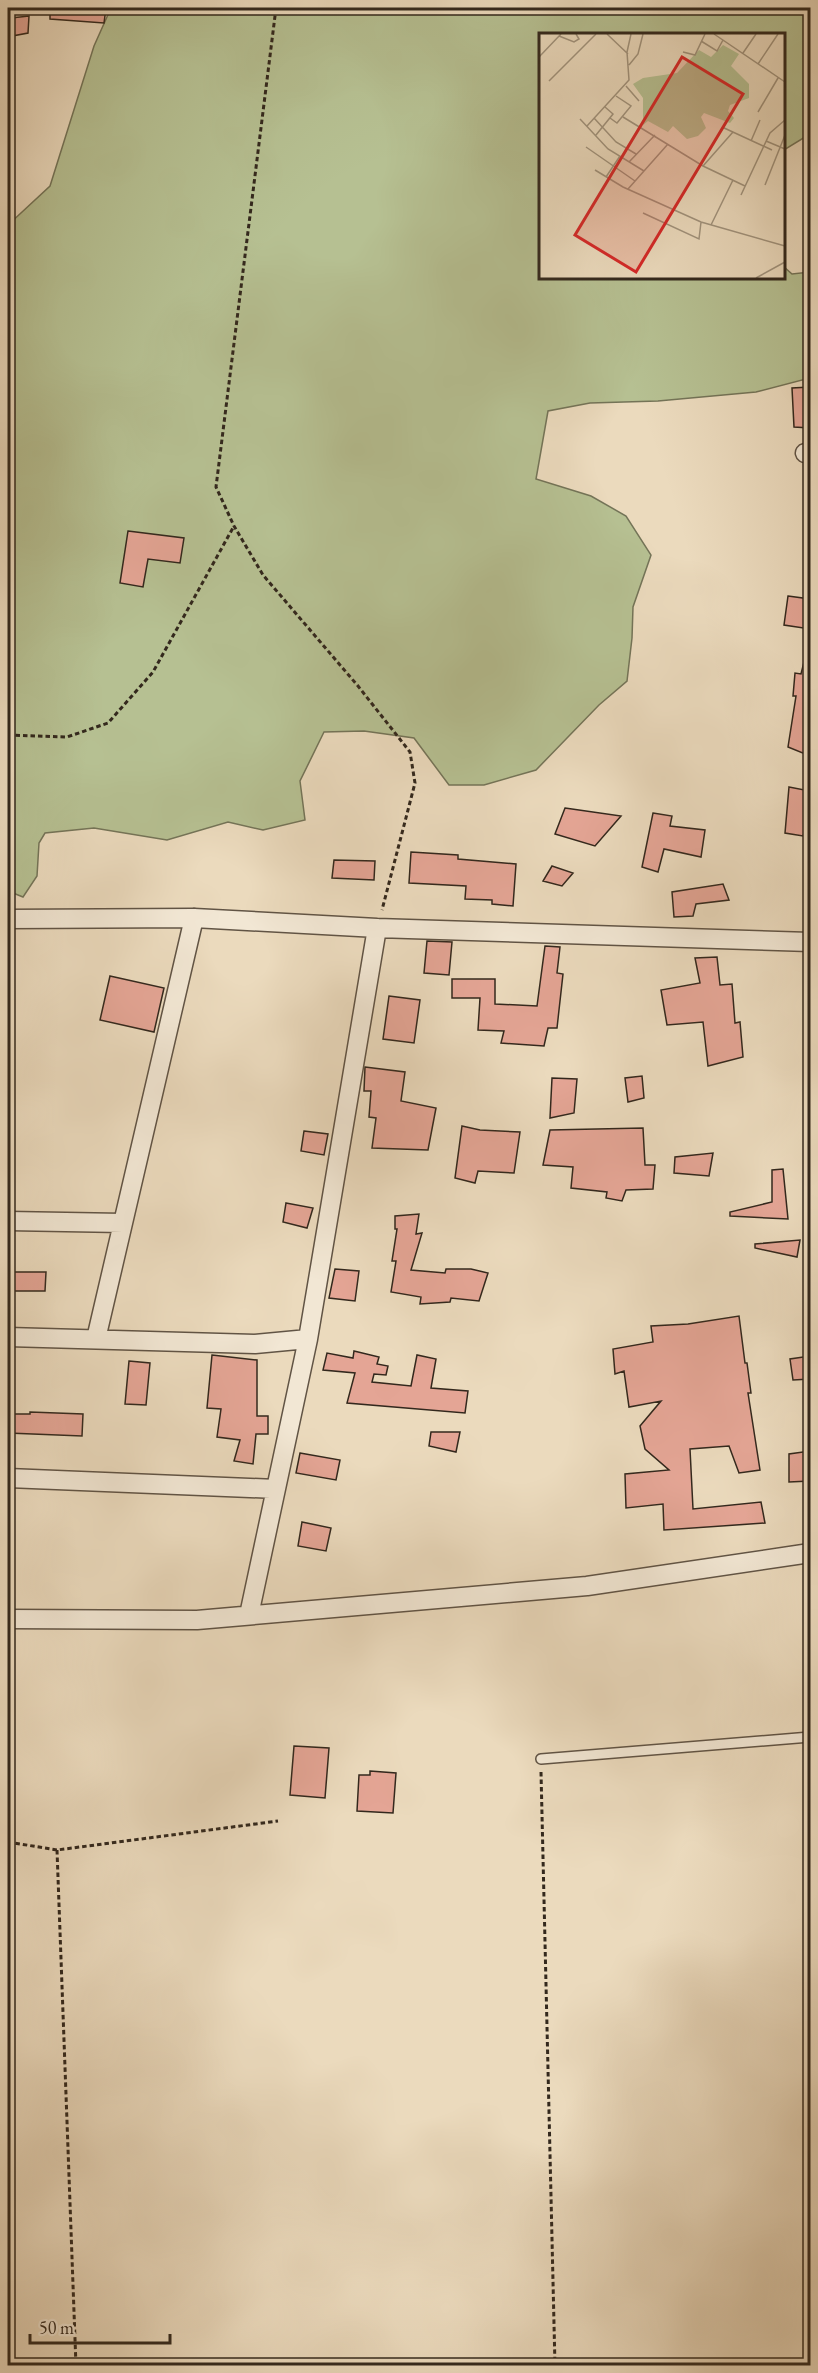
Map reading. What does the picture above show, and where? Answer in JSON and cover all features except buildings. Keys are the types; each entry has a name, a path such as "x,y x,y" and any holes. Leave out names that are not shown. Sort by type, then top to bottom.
{"street":[{"path":"96,1339 194,918"},
{"path":"8,919 194,918 377,928 810,942"},
{"path":"249,1616 308,1340 377,928"},
{"path":"8,1221 123,1223"},
{"path":"8,1337 255,1344 308,1340"},
{"path":"8,1478 276,1489"},
{"path":"8,1619 197,1620 249,1616 587,1586 810,1553"}],"lane":[{"path":"541,1759 810,1737"}],"path":[{"path":"276,8 216,487 234,526 263,574 358,686 410,752 416,783 377,928"},
{"path":"8,735 67,737 108,723 153,672 234,526"},
{"path":"541,1759 555,2366"},
{"path":"8,1842 57,1850 278,1821"},
{"path":"57,1850 76,2366"}],"green space":[{"path":"111,8 810,8 810,134 785,149 785,33 539,33 539,279 785,279 785,268 792,274 810,272 810,378 756,392 658,401 590,403 548,411 536,479 591,496 626,516 651,555 633,607 627,681 599,705 536,770 484,785 449,785 414,738 364,731 324,732 300,781 305,820 263,830 228,822 167,840 94,828 45,833 39,843 37,876 23,897 8,891 8,225 50,186 94,46"}]}
